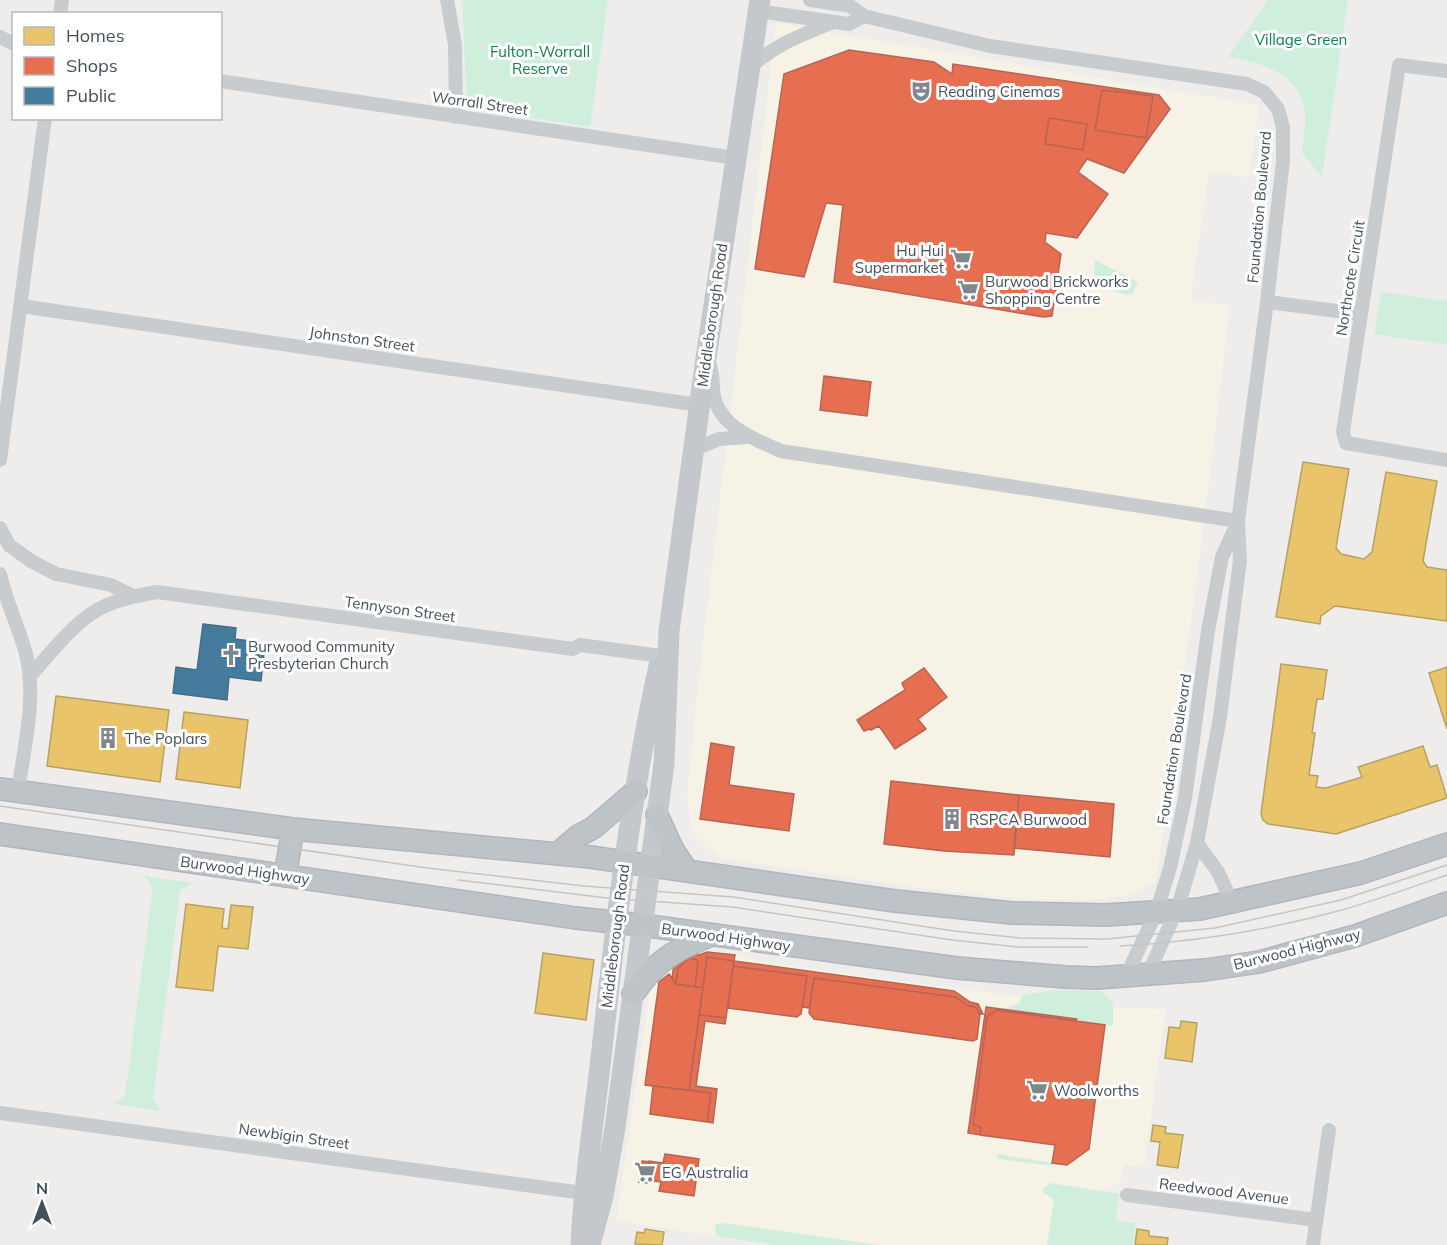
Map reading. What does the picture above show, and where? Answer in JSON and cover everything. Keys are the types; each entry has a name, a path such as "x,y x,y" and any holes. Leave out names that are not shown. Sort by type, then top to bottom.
{"highway":[{"path":"9,790 293,829 557,854 895,901 1012,913 1106,915 1166,912 1232,902 1361,873 1447,844"},
{"path":"557,854 578,836 593,828 636,791"},
{"path":"657,815 673,850 687,871"},
{"path":"285,876 293,829"},
{"name":"Burwood Highway","path":"0,834 576,918 957,968 1066,977 1126,976 1204,970 1277,957 1363,933 1447,903"},
{"path":"633,994 645,976 669,955 679,948 712,935"}],"main road":[{"name":"Middleborough Road","path":"590,1245 603,1196 615,1128 664,756 669,631 699,405 759,5"},
{"name":"Middleborough Road","path":"581,1245 584,1193 625,862 661,656 669,631"},
{"path":"593,1124 615,1128"}],"street":[{"path":"447,0 455,45 456,117"},
{"name":"Foundation Boulevard","path":"817,0 850,6 864,16 990,46 1247,84 1264,92 1278,109 1283,127 1282,161 1267,302 1238,521 1240,560 1220,717 1197,843 1166,912 1126,976"},
{"name":"Foundation Boulevard","path":"759,5 833,23 849,24 864,16"},
{"name":"Foundation Boulevard","path":"750,67 767,53 789,40 833,23"},
{"name":"Northcote Circuit","path":"1447,71 1399,65 1343,432 1346,442 1447,460"},
{"name":"Worrall Street","path":"222,81 735,158"},
{"path":"0,460 45,120"},
{"path":"1267,302 1361,314"},
{"name":"Johnston Street","path":"21,306 699,405"},
{"path":"706,358 713,373 714,398 723,416 748,437 781,452 1238,521"},
{"path":"693,450 719,438 748,437"},
{"name":"Foundation Boulevard","path":"1148,974 1166,912 1170,868 1185,798 1208,631 1222,557 1238,521"},
{"path":"0,528 9,545 31,561 56,574 111,585 133,596"},
{"path":"0,574 26,655 31,698 9,790"},
{"name":"Tennyson Street","path":"30,677 78,624 105,605 133,596 157,592 573,649 580,645 661,656"},
{"path":"1197,843 1218,872 1232,902"},
{"name":"Newbigin Street","path":"0,1113 584,1193"},
{"path":"1313,1245 1329,1130"},
{"name":"Reedwood Avenue","path":"1126,1195 1316,1220"}],"shaded area":[{"path":"776,23 1259,105 1249,177 1209,172 1190,300 1230,306 1156,882 1133,895 1088,900 1019,899 911,887 719,858 692,832 687,798 697,694"},
{"path":"701,949 735,954 764,962 984,992 1112,1008 1166,1009 1144,1166 1124,1164 1120,1182 1109,1190 1058,1185 1049,1245 775,1245 616,1221 651,983 667,965"}],"green space":[{"name":"Fulton-Worrall Reserve","path":"462,0 608,0 590,127 467,108"},
{"name":"Village Green","path":"1268,0 1348,0 1322,177 1302,153 1305,115 1302,100 1296,89 1278,72 1228,57"},
{"path":"1095,260 1138,282 1132,294 1127,295 1094,285"},
{"path":"1381,292 1447,301 1447,345 1374,334"},
{"path":"144,876 192,883 180,891 153,1099 161,1111 114,1104 125,1095 153,887"},
{"path":"1055,990 1102,991 1113,1003 1113,1026 1004,1009 1020,1003 1022,995"},
{"path":"997,1154 1052,1163 1052,1166 998,1159"},
{"path":"1050,1183 1119,1194 1116,1220 1136,1223 1133,1245 1047,1245 1054,1200 1043,1192 1043,1188"},
{"path":"725,1223 879,1245 775,1245 716,1236 715,1224"}],"building: Homes":[{"path":"1303,462 1349,469 1336,548 1341,554 1364,559 1372,552 1386,472 1437,481 1423,561 1427,567 1447,570 1447,621 1335,606 1321,616 1320,624 1276,617"},
{"path":"1281,664 1327,670 1323,699 1317,699 1312,733 1315,733 1309,775 1318,776 1316,787 1326,788 1362,777 1358,767 1423,746 1430,767 1437,765 1447,798 1336,834 1268,824 1263,820 1261,814"},
{"path":"1447,667 1447,729 1429,673"},
{"name":"The Poplars","path":"56,696 169,710 160,782 47,766"},
{"path":"184,712 248,720 240,788 176,779"},
{"path":"186,904 224,909 222,928 228,929 231,905 253,907 248,949 218,946 213,991 176,987"},
{"path":"543,953 594,960 586,1020 535,1013"},
{"path":"1181,1021 1197,1023 1192,1062 1165,1058 1169,1027 1180,1028"},
{"path":"1153,1125 1166,1127 1165,1133 1183,1135 1178,1168 1157,1165 1160,1142 1151,1141"},
{"path":"645,1229 664,1232 662,1245 635,1244 637,1232 644,1233"},
{"path":"1137,1229 1149,1231 1149,1236 1168,1238 1167,1245 1135,1245"}],"building: Shops":[{"path":"849,50 934,62 952,74 953,64 1159,95 1170,109 1124,173 1087,159 1078,172 1108,194 1077,238 1046,233 1045,242 1061,254 1052,316 1043,317 834,282 843,205 826,203 804,277 755,269 784,74"},
{"path":"1102,90 1153,96 1146,138 1095,130"},
{"path":"1049,118 1087,124 1083,150 1045,144"},
{"path":"824,376 871,382 867,416 820,410"},
{"path":"924,668 947,697 918,719 926,729 895,749 879,726 864,731 857,720 905,690 902,683"},
{"path":"711,743 734,747 729,785 794,794 789,831 700,819"},
{"name":"RSPCA Burwood","path":"891,781 1019,795 1014,855 944,851 884,844"},
{"path":"1019,795 1114,804 1110,857 1014,848"},
{"path":"707,952 735,955 734,961 707,957 703,988 695,987 698,960 689,958 678,968 676,984 672,978 674,964 688,953 699,955"},
{"path":"707,957 734,961 726,1018 699,1015"},
{"path":"689,958 698,960 695,987 676,984 678,968"},
{"path":"734,961 954,991 970,1002 978,1004 983,1014 980,1014 975,1007 968,1006 955,997 814,978 809,1008 802,1007 807,976 733,966"},
{"path":"733,966 807,976 801,1014 797,1017 728,1008"},
{"path":"669,974 676,984 703,988 689,1090 645,1085 659,982"},
{"path":"814,978 955,997 968,1006 975,1007 980,1014 977,1039 973,1041 814,1019 809,1013"},
{"path":"986,1007 1077,1019 1076,1021 996,1010 987,1017 973,1125 981,1127 980,1135 968,1133"},
{"name":"Woolworths","path":"996,1010 1105,1025 1089,1149 1067,1165 1052,1163 1055,1145 980,1135 981,1127 973,1125 987,1017"},
{"path":"699,1015 726,1018 725,1024 705,1021 696,1086 717,1089 713,1123 707,1122 711,1093 689,1090"},
{"path":"653,1086 711,1093 707,1122 650,1114"},
{"path":"665,1154 699,1159 694,1196 659,1191 661,1182 646,1180 649,1161 663,1163"},
{"name":"EG Australia","path":"642,1161 650,1162 647,1183 639,1182"}],"building: Public":[{"name":"Burwood Community Presbyterian Church","path":"203,624 236,628 235,639 265,643 261,681 229,677 227,700 173,693 176,667 197,670"}],"tram line":[{"path":"0,806 427,868 584,886 733,897 954,931 1020,938 1107,939 1215,928 1341,900 1447,865"},
{"path":"1120,946 1204,938 1287,924 1355,906 1447,875"},
{"path":"458,880 607,898 732,907 952,940 1019,947 1087,947"}],"place":[{"name":"Reading Cinemas","path":"921,91"},
{"name":"Hu Hui Supermarket","path":"961,259"},
{"name":"Burwood Brickworks Shopping Centre","path":"968,290"},
{"name":"Burwood Community Presbyterian Church","path":"231,655"},
{"name":"The Poplars","path":"108,738"},
{"name":"RSPCA Burwood","path":"952,819"},
{"name":"Woolworths","path":"1037,1090"},
{"name":"EG Australia","path":"645,1172"}]}
